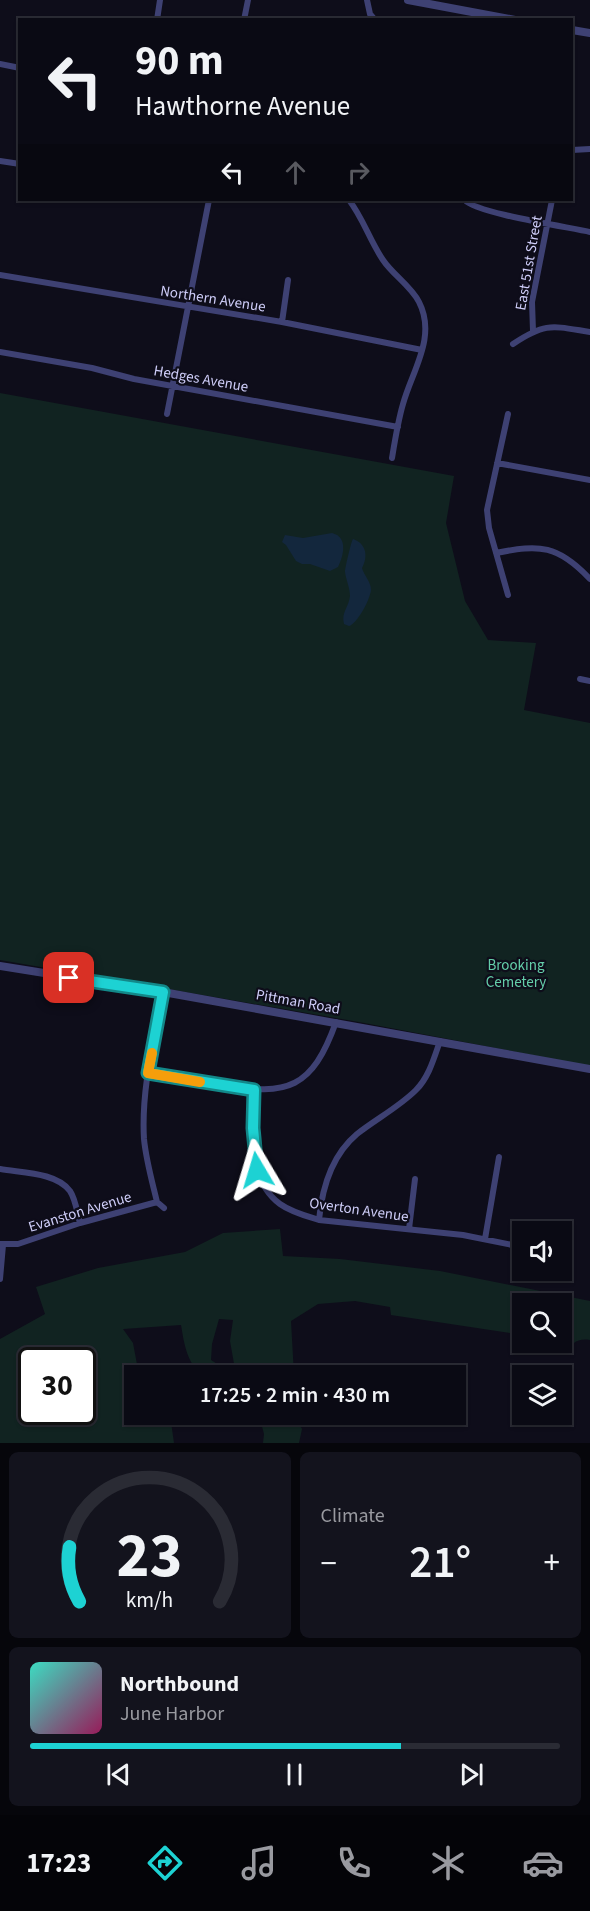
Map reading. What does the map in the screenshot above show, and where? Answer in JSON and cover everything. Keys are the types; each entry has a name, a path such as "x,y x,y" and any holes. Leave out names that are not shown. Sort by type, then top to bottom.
{"street":[{"path":"152,0 160,1 157,18"},
{"path":"244,18 248,0"},
{"path":"367,0 370,14 373,18"},
{"path":"408,0 436,2 496,18"},
{"path":"573,30 590,33"},
{"path":"0,64 18,68"},
{"path":"573,150 590,148"},
{"path":"0,161 18,164"},
{"path":"166,414 209,201"},
{"path":"350,201 359,212 383,260 419,302 425,323 417,371 403,402 392,458"},
{"path":"466,201 468,204 492,212 590,232"},
{"name":"East 51st Street","path":"533,331 532,302 552,201"},
{"name":"Northern Avenue","path":"0,275 282,322 422,350"},
{"path":"282,322 288,280"},
{"path":"513,344 533,331 558,327 590,332"},
{"name":"Hedges Avenue","path":"0,351 92,368 134,379 398,427"},
{"path":"507,414 487,510 489,528 508,595"},
{"path":"496,464 590,480"},
{"path":"496,553 525,547 547,549 575,562 590,579"},
{"path":"580,679 590,681"},
{"name":"Pittman Road","path":"0,966 336,1022 590,1069"},
{"path":"163,992 148,1073 144,1107 144,1138 148,1168 157,1202 165,1208"},
{"path":"148,1073 254,1090 282,1088 303,1077 323,1053 336,1022"},
{"path":"319,1220 325,1185 340,1152 358,1133 416,1090 431,1067 440,1041"},
{"name":"Overton Avenue","path":"254,1090 253,1128 257,1170 262,1184 282,1206 319,1220 409,1229 512,1245"},
{"path":"485,1239 499,1157"},
{"path":"0,1169 58,1181 71,1193 80,1222"},
{"path":"409,1229 415,1179"},
{"name":"Evanston Avenue","path":"1,1245 18,1244 80,1222 157,1202"},
{"path":"0,1279 1,1245"}],"green space":[{"name":"Brooking Cemetery","path":"0,393 454,476 446,523 465,601 488,640 536,643 524,710 590,723 590,1066 359,1022 0,960"},
{"path":"280,1229 283,1256 340,1259 440,1271 550,1293 512,1293 512,1333 391,1315 390,1307 355,1301 318,1304 291,1321 293,1365 234,1365 230,1341 233,1320 219,1319 212,1344 211,1360 219,1365 194,1365 185,1347 181,1325 123,1329 133,1343 137,1365 124,1365 124,1425 171,1425 174,1443 0,1443 0,1339 45,1314 36,1287 98,1268 185,1252 223,1233"},
{"path":"572,1297 590,1301 590,1340 575,1342 572,1345"},
{"path":"262,1425 300,1425 302,1429 299,1443 263,1443"}],"water":[{"path":"332,533 341,538 343,547 338,567 330,571 296,561 282,542 285,535 303,538"},
{"path":"353,539 364,547 365,560 362,568 371,590 363,611 349,626 344,624 343,620 350,596 345,572"}],"slow traffic":[{"path":"152,1053 148,1073 200,1082"}],"route":[{"path":"69,978 163,992 148,1073 254,1090 253,1128 257,1170"}]}
